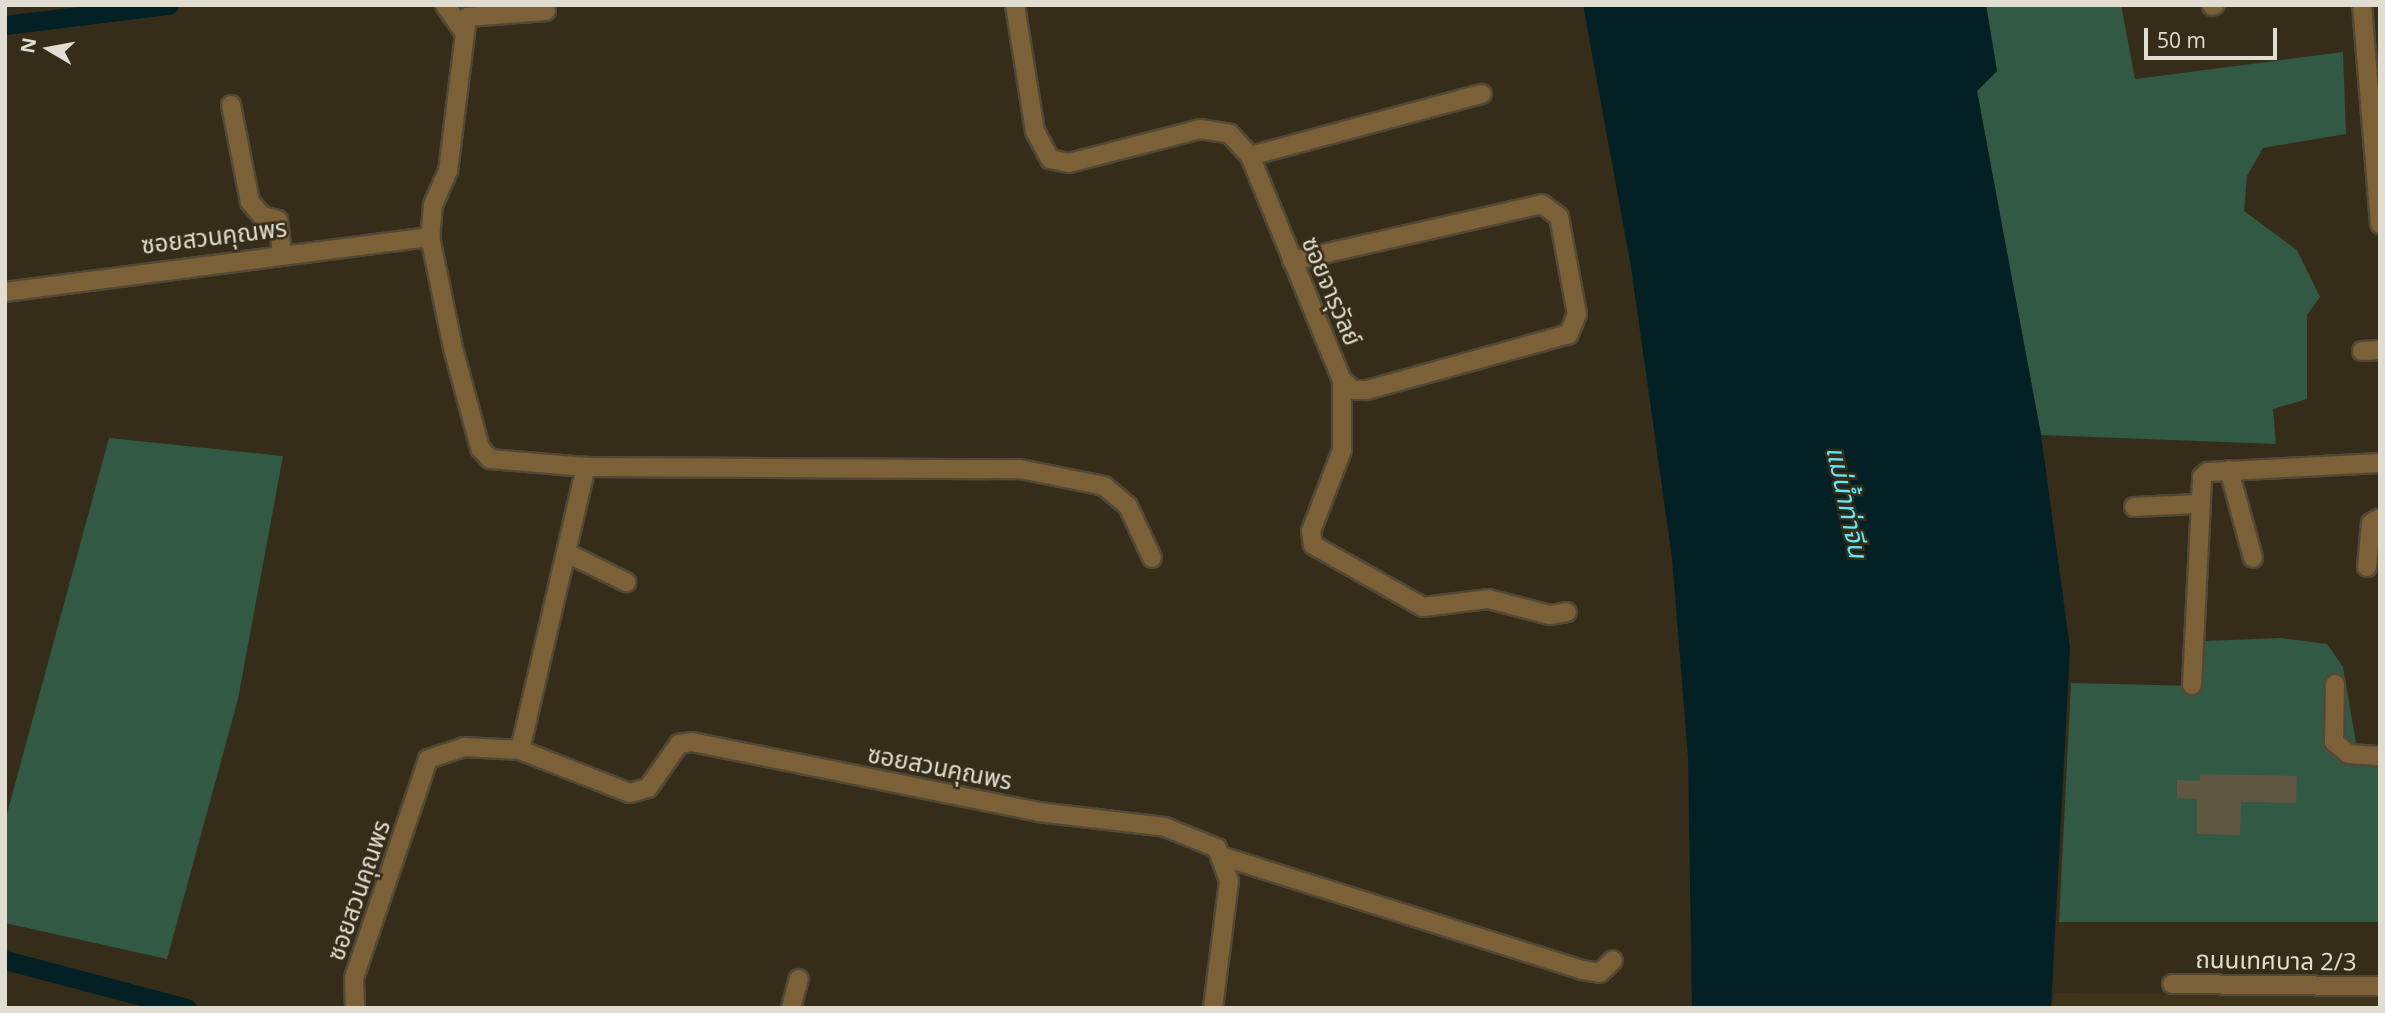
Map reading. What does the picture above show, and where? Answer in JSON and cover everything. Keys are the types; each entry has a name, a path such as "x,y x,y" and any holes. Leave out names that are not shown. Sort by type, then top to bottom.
{"street":[{"path":"445,5 462,29"},
{"name":"ซอยจารุวัลย์","path":"1015,5 1035,131 1050,159 1069,163 1200,129 1230,134 1250,156 1342,380 1342,450 1311,531 1313,545 1423,607 1488,599 1550,615 1567,612"},
{"path":"2362,5 2361,51 2373,119 2380,224"},
{"path":"546,10 473,12 462,29 449,172 434,196 430,237 480,447 502,462 586,467 929,464 1085,479 1128,506 1152,558"},
{"path":"2361,51 2380,49"},
{"path":"1250,156 1482,93"},
{"path":"232,105 250,202 262,216 278,220 282,253"},
{"path":"1292,261 1542,204 1559,217 1577,314 1569,334 1367,390 1353,390 1342,380"},
{"name":"ซอยสวนคุณพร","path":"5,292 282,253 430,237"},
{"path":"2361,351 2380,350"},
{"path":"2192,685 2196,504 2202,477 2229,470 2380,463"},
{"path":"520,750 569,554 586,467"},
{"path":"2229,470 2253,558"},
{"path":"2134,507 2196,504"},
{"path":"2367,567 2371,523 2380,518"},
{"path":"569,554 626,582"},
{"path":"2335,684 2334,742 2349,754 2380,757"},
{"name":"ซอยสวนคุณพร","path":"355,1008 354,978 428,758 464,747 520,750 630,793 648,788 679,744 692,742 1038,812 1165,827 1217,848 1224,857 1582,970 1600,973 1613,960"},
{"path":"1213,1008 1229,881 1224,857"},
{"path":"791,1008 799,979"},
{"name":"ถนนเทศบาล 2/3","path":"2172,984 2380,986"}],"shaded area":[{"path":"2054,993 2380,996 2380,1008 2051,1008"}],"green space":[{"path":"1986,5 2121,5 2135,79 2343,52 2346,134 2263,148 2247,176 2244,211 2297,250 2320,297 2307,315 2307,399 2273,409 2276,444 2041,435 1977,91 1997,71"},
{"path":"109,438 283,456 238,699 167,959 5,923 5,821"},
{"path":"2281,638 2327,644 2343,667 2360,766 2380,766 2380,922 2059,922 2071,683 2199,686 2204,641"}],"water":[{"name":"แม่น้ำท่าจีน","path":"1583,5 1986,5 1997,71 1977,91 2041,435 2070,648 2051,1008 1692,1008 1688,757 1672,558 1631,267"}],"building":[{"path":"2200,774 2297,776 2296,803 2241,802 2240,835 2197,834 2197,799 2177,798 2177,780 2200,781"}],"waterway":[{"path":"5,25 169,5"},
{"path":"5,960 187,1008"}]}
